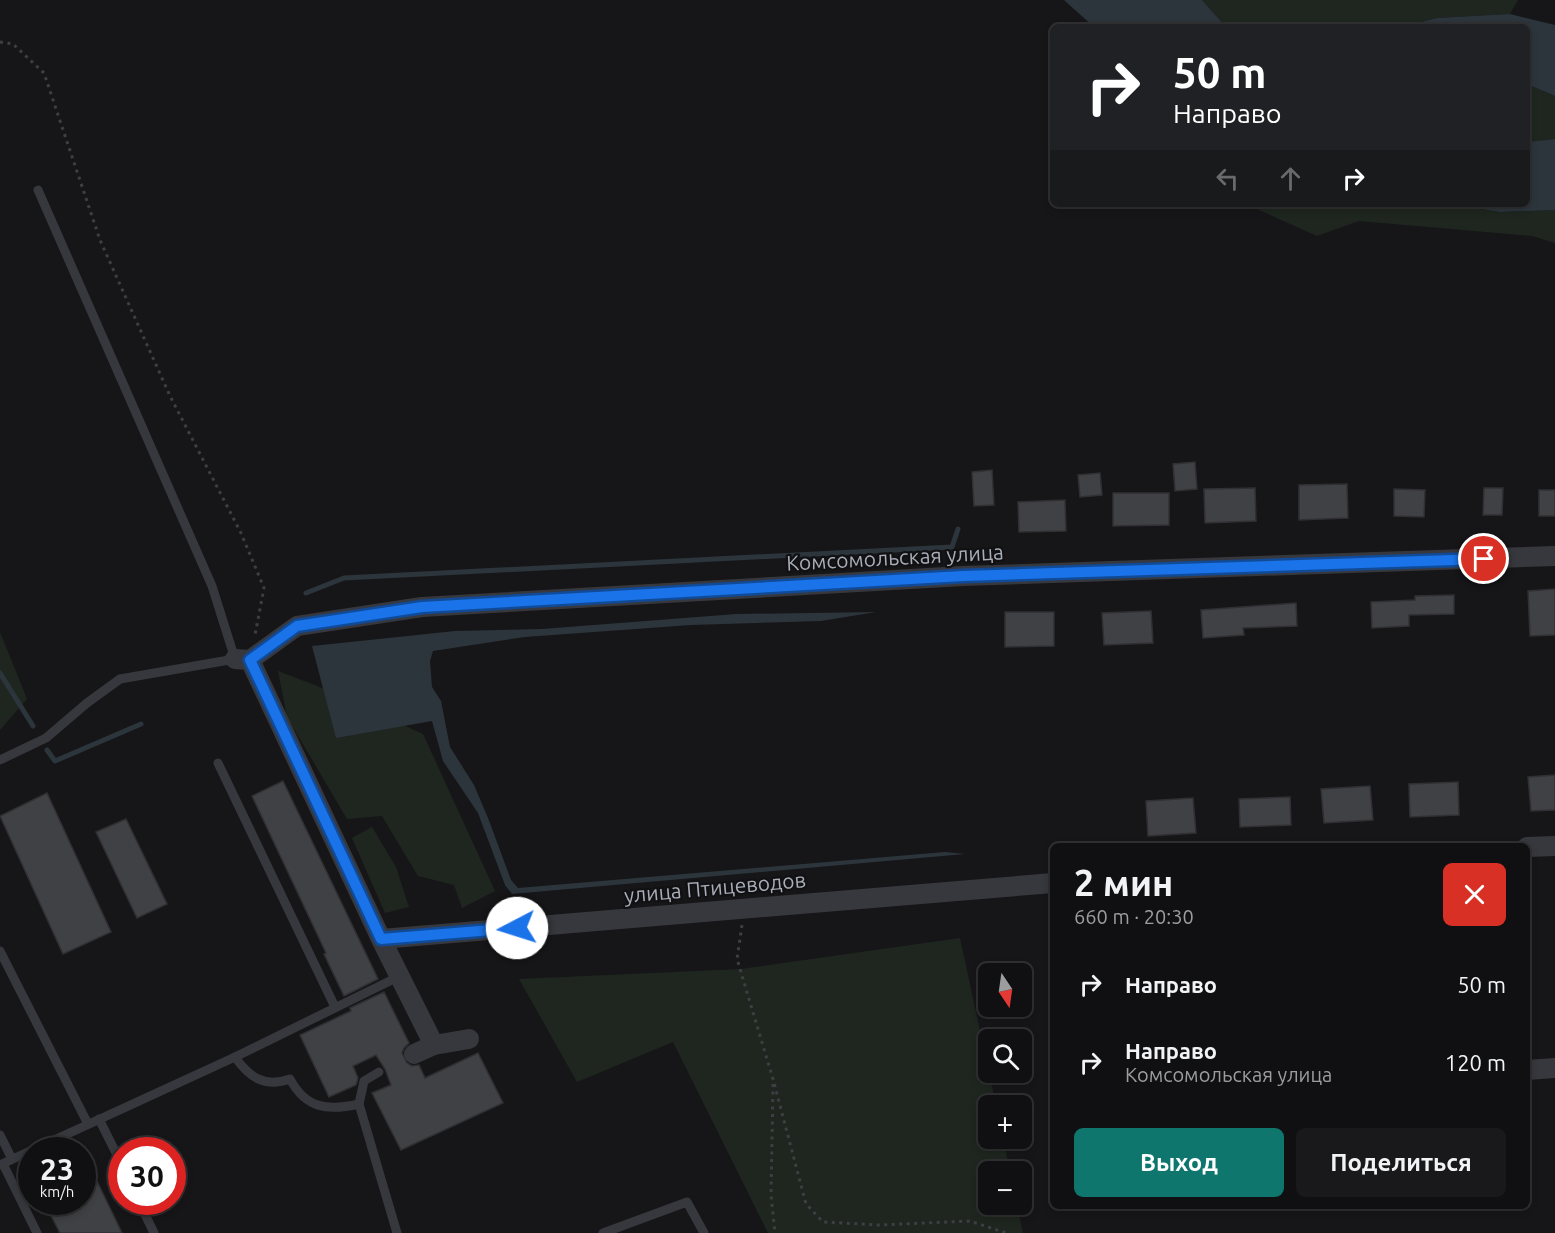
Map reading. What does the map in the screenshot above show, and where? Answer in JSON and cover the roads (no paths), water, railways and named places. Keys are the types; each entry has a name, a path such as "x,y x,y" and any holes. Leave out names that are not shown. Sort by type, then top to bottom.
{"street":[{"name":"Комсомольская улица","path":"242,660 297,626 422,607 963,576 1555,556"},
{"path":"242,660 435,1045"},
{"path":"1530,847 1555,846"},
{"name":"улица Птицеводов","path":"381,939 1050,883"},
{"path":"414,1054 435,1045 469,1039"},
{"path":"1530,1070 1555,1068"}],"lane":[{"path":"0,760 46,738 87,703 120,679 242,660 212,586 38,190"},
{"path":"218,763 335,1007"},
{"path":"0,951 88,1124"},
{"path":"5,1163 235,1057 400,976"},
{"path":"235,1057 245,1071 254,1078 277,1083 290,1079 296,1090 323,1108 359,1104"},
{"path":"379,1072 364,1081 359,1104 397,1233"},
{"path":"99,1119 108,1137"},
{"path":"0,1135 5,1163 37,1233"},
{"path":"603,1233 687,1202 704,1233"},
{"path":"145,1215 154,1233"}],"waterway":[{"path":"306,593 344,578 952,547 958,529"},
{"path":"0,673 33,726"},
{"path":"47,750 55,761 141,724"}]}
